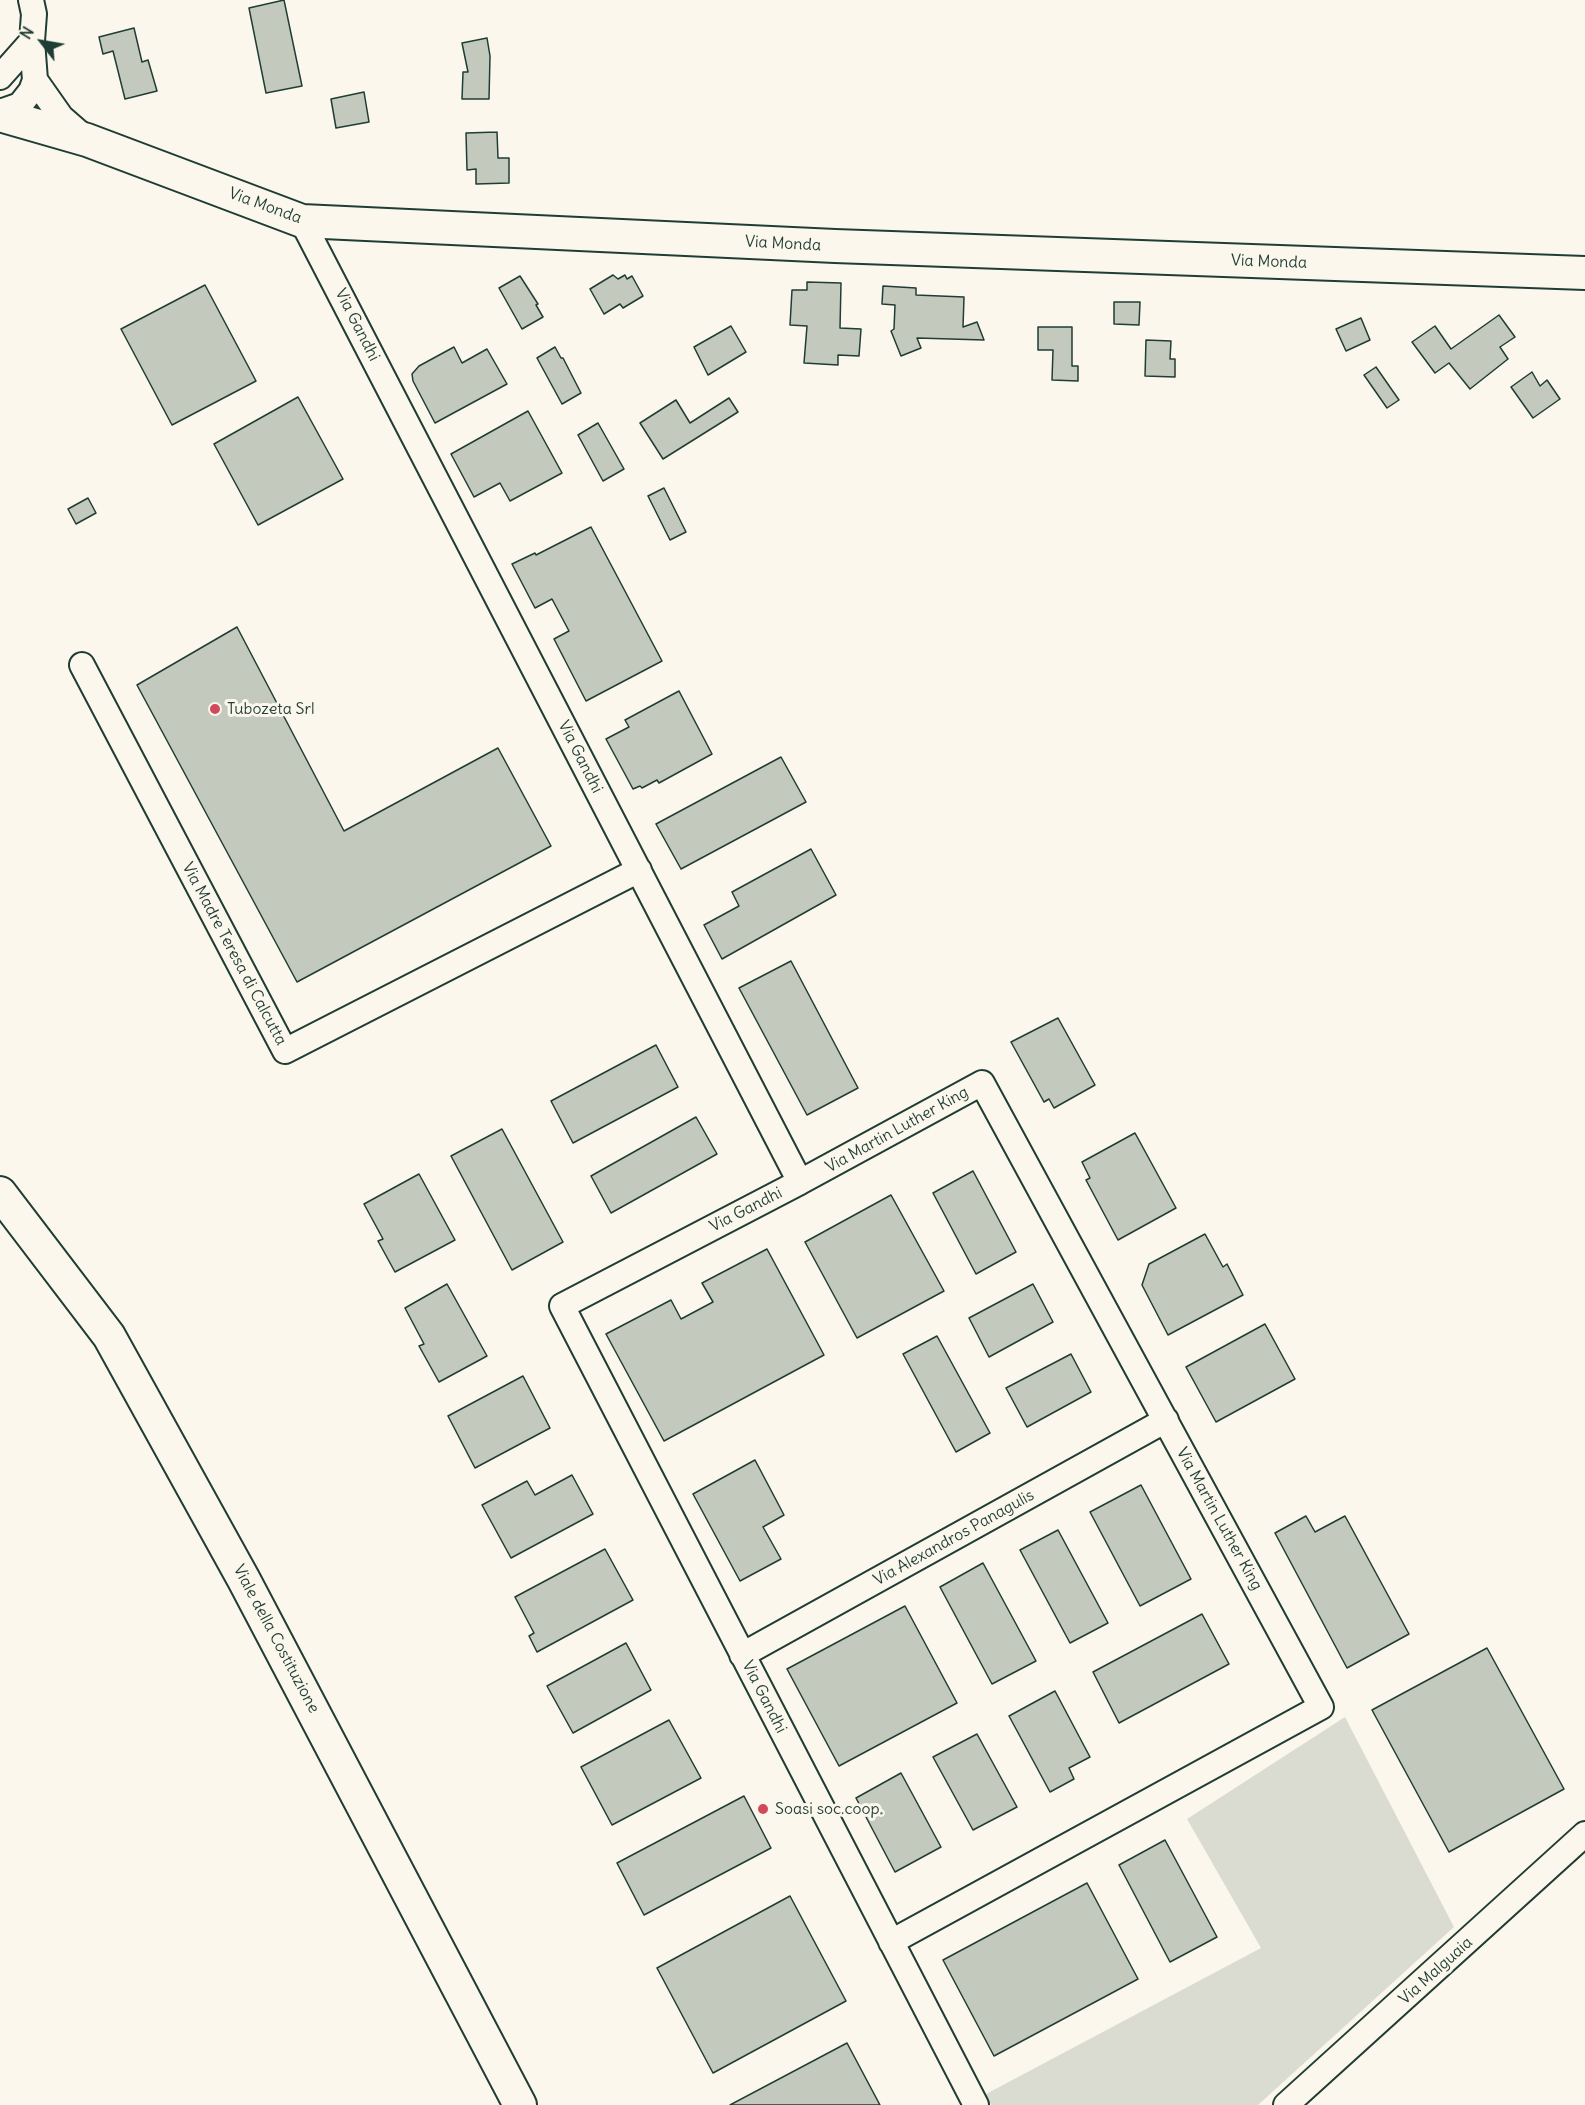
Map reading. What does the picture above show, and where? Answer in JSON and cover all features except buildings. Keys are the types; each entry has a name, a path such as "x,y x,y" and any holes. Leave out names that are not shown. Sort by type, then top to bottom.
{"main road":[{"name":"Via Monda","path":"0,114 87,140 302,221 834,246 1585,273"},
{"name":"Viale della Costituzione","path":"0,1193 109,1336 244,1580 520,2105"}],"street":[{"path":"0,114 20,105 31,91 35,80 32,41 34,14 31,0"},
{"path":"0,76 32,41"},
{"path":"35,80 61,117 87,140"},
{"name":"Via Gandhi","path":"302,221 800,1182 562,1306 976,2105"},
{"name":"Via Madre Teresa di Calcutta","path":"82,665 285,1051 639,870"},
{"name":"Via Martin Luther King","path":"800,1182 982,1083 1321,1707 891,1942"},
{"name":"Via Alexandros Panagulis","path":"742,1655 1166,1420"},
{"name":"Via Malguaia","path":"1286,2105 1585,1834"}],"shaded area":[{"path":"1345,1717 1454,1927 1258,2105 991,2105 986,2094 1261,1948 1187,1819"}],"place":[{"name":"Tubozeta Srl","path":"215,709"},
{"name":"Soasi soc.coop.","path":"763,1809"}]}
